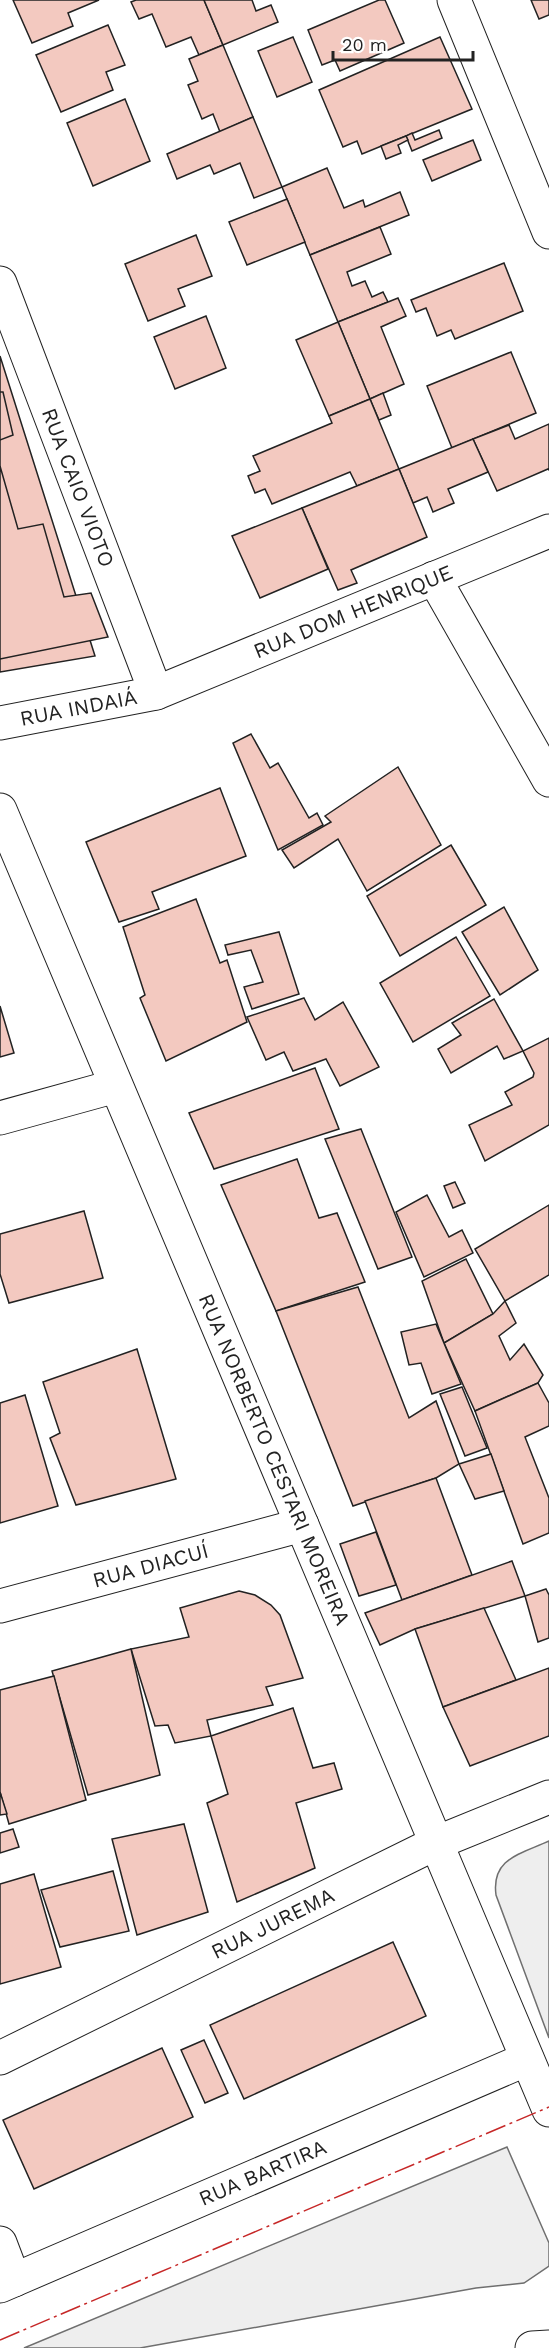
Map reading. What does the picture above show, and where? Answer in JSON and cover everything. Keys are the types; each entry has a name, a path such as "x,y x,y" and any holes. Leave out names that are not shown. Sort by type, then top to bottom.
{"street":[{"path":"454,0 549,232"},
{"name":"RUA CAIO VIOTO","path":"0,283 156,693"},
{"name":"RUA DOM HENRIQUE","path":"156,693 549,531"},
{"path":"434,578 549,780"},
{"name":"RUA INDAIÁ","path":"0,723 156,693"},
{"name":"RUA NORBERTO CESTARI MOREIRA","path":"0,810 549,2110"},
{"path":"0,1118 116,1086"},
{"name":"RUA DIACUÍ","path":"0,1606 302,1526"},
{"name":"RUA JUREMA","path":"0,2058 436,1843 549,1797"},
{"name":"RUA BARTIRA","path":"7,2283 527,2059"},
{"path":"0,2242 7,2283"},
{"path":"532,2348 549,2346"}],"shaded area":[{"path":"549,1841 549,2038 496,1895 496,1883 498,1873 510,1859"},
{"path":"507,2147 549,2243 549,2266 524,2283 476,2288 140,2348 24,2348"}],"building":[{"path":"13,0 99,0 68,13 73,26 32,43"},
{"path":"136,0 204,0 223,45 199,55 191,37 166,47 152,14 139,19 131,2"},
{"path":"204,0 252,0 256,11 271,5 278,22 223,45"},
{"path":"379,0 385,0 404,43 340,71 335,60 322,65 308,30"},
{"path":"531,0 549,0 549,15 539,19"},
{"path":"108,25 125,65 106,72 113,90 61,112 36,55"},
{"path":"293,37 312,82 277,97 258,51"},
{"path":"440,37 472,109 362,154 357,141 343,147 319,90"},
{"path":"223,45 253,117 220,132 213,114 202,119 188,85 198,81 189,59"},
{"path":"125,99 150,161 93,186 67,123"},
{"path":"253,117 282,187 254,198 240,163 214,174 210,165 177,179 167,154"},
{"path":"439,130 442,138 412,151 406,136 412,133 415,140"},
{"path":"406,136 408,140 398,145 401,153 386,159 381,146"},
{"path":"473,140 481,160 432,181 423,160"},
{"path":"327,168 344,208 363,200 365,207 400,192 409,215 310,255 282,187"},
{"path":"287,199 305,242 247,265 229,222"},
{"path":"380,227 391,254 347,272 352,286 365,281 372,297 383,292 388,302 338,322 310,255"},
{"path":"196,235 212,276 178,289 185,306 148,321 125,264"},
{"path":"504,263 523,311 455,339 451,330 437,336 426,308 416,312 411,300"},
{"path":"398,298 406,316 381,327 404,384 370,399 338,322"},
{"path":"206,316 226,368 175,389 154,337"},
{"path":"338,322 370,399 329,416 296,340"},
{"path":"511,352 536,413 452,448 427,386"},
{"path":"0,356 95,656 0,672"},
{"path":"0,392 3,392 13,435 0,440"},
{"path":"383,393 391,415 379,420 370,399"},
{"path":"370,399 399,469 357,486 350,472 272,504 265,489 255,493 248,476 260,471 253,456 332,423 329,416"},
{"path":"549,424 549,470 497,491 473,439 509,425 515,439"},
{"path":"473,439 488,472 448,489 454,503 433,512 427,497 413,503 399,469"},
{"path":"0,466 18,529 43,524 64,597 91,593 108,637 0,659"},
{"path":"399,469 427,537 351,570 357,583 338,590 302,508"},
{"path":"302,508 328,569 260,598 232,536"},
{"path":"251,734 270,768 278,763 309,818 317,813 323,825 278,850 233,743"},
{"path":"398,767 441,845 367,891 338,839 294,868 282,850 331,822 325,816"},
{"path":"220,788 246,856 152,892 159,909 119,922 86,842"},
{"path":"451,845 486,905 400,956 367,896"},
{"path":"196,899 220,963 227,960 247,1022 166,1061 140,998 145,995 123,927"},
{"path":"504,907 538,970 500,995 462,932"},
{"path":"279,932 299,994 252,1009 244,987 263,982 251,950 228,955 225,945"},
{"path":"456,937 490,996 413,1042 380,983"},
{"path":"304,998 315,1020 343,1002 379,1067 340,1086 326,1059 293,1071 284,1052 266,1060 247,1017"},
{"path":"494,999 523,1051 504,1059 497,1046 451,1073 438,1049 461,1035 452,1023"},
{"path":"0,1006 14,1053 0,1057"},
{"path":"549,1038 549,1125 485,1161 469,1125 512,1105 505,1092 533,1077 534,1073 523,1051"},
{"path":"315,1068 339,1129 214,1169 189,1113"},
{"path":"361,1129 412,1257 378,1269 325,1139"},
{"path":"297,1159 319,1218 337,1213 365,1282 276,1311 221,1185"},
{"path":"455,1182 465,1203 453,1208 444,1186"},
{"path":"427,1195 449,1237 462,1230 473,1253 424,1277 396,1212"},
{"path":"549,1205 549,1275 505,1301 475,1249"},
{"path":"84,1211 103,1278 9,1303 0,1274 0,1234"},
{"path":"466,1259 493,1314 444,1343 422,1281"},
{"path":"358,1287 409,1418 436,1401 459,1464 436,1478 353,1506 276,1311"},
{"path":"505,1301 516,1323 499,1336 510,1360 524,1344 543,1375 538,1383 475,1411 444,1343 493,1314"},
{"path":"436,1324 461,1384 432,1394 421,1363 409,1365 401,1332"},
{"path":"137,1349 176,1479 76,1505 50,1438 60,1433 43,1382"},
{"path":"538,1383 549,1403 549,1426 525,1437 549,1498 549,1533 523,1544 475,1411"},
{"path":"462,1387 487,1448 465,1456 440,1394"},
{"path":"25,1395 58,1506 0,1523 0,1403"},
{"path":"491,1454 504,1491 475,1499 459,1464"},
{"path":"436,1478 472,1575 402,1600 365,1501"},
{"path":"376,1532 396,1585 359,1596 340,1544"},
{"path":"512,1561 525,1596 415,1629 380,1645 365,1613"},
{"path":"546,1589 549,1595 549,1638 538,1642 525,1596"},
{"path":"239,1591 255,1595 271,1605 280,1615 303,1678 266,1687 273,1705 207,1720 211,1736 175,1743 168,1725 155,1726 131,1649 189,1637 180,1608"},
{"path":"484,1608 516,1680 443,1707 415,1629"},
{"path":"131,1649 160,1775 88,1795 52,1671"},
{"path":"549,1668 549,1736 470,1766 443,1707"},
{"path":"54,1676 86,1800 9,1824 0,1792 0,1690"},
{"path":"293,1708 313,1768 334,1763 342,1789 296,1803 315,1868 237,1902 207,1803 228,1794 211,1736"},
{"path":"0,1792 7,1814 0,1815"},
{"path":"184,1824 208,1912 137,1935 112,1839"},
{"path":"13,1829 19,1847 0,1853 0,1833"},
{"path":"113,1871 129,1931 60,1947 41,1890"},
{"path":"34,1874 61,1967 0,1984 0,1884"},
{"path":"393,1942 426,2016 244,2099 210,2025"},
{"path":"204,2040 228,2093 205,2103 181,2050"},
{"path":"162,2048 193,2117 34,2189 3,2120"}],"power":[{"path":"0,2340 549,2107"}]}
